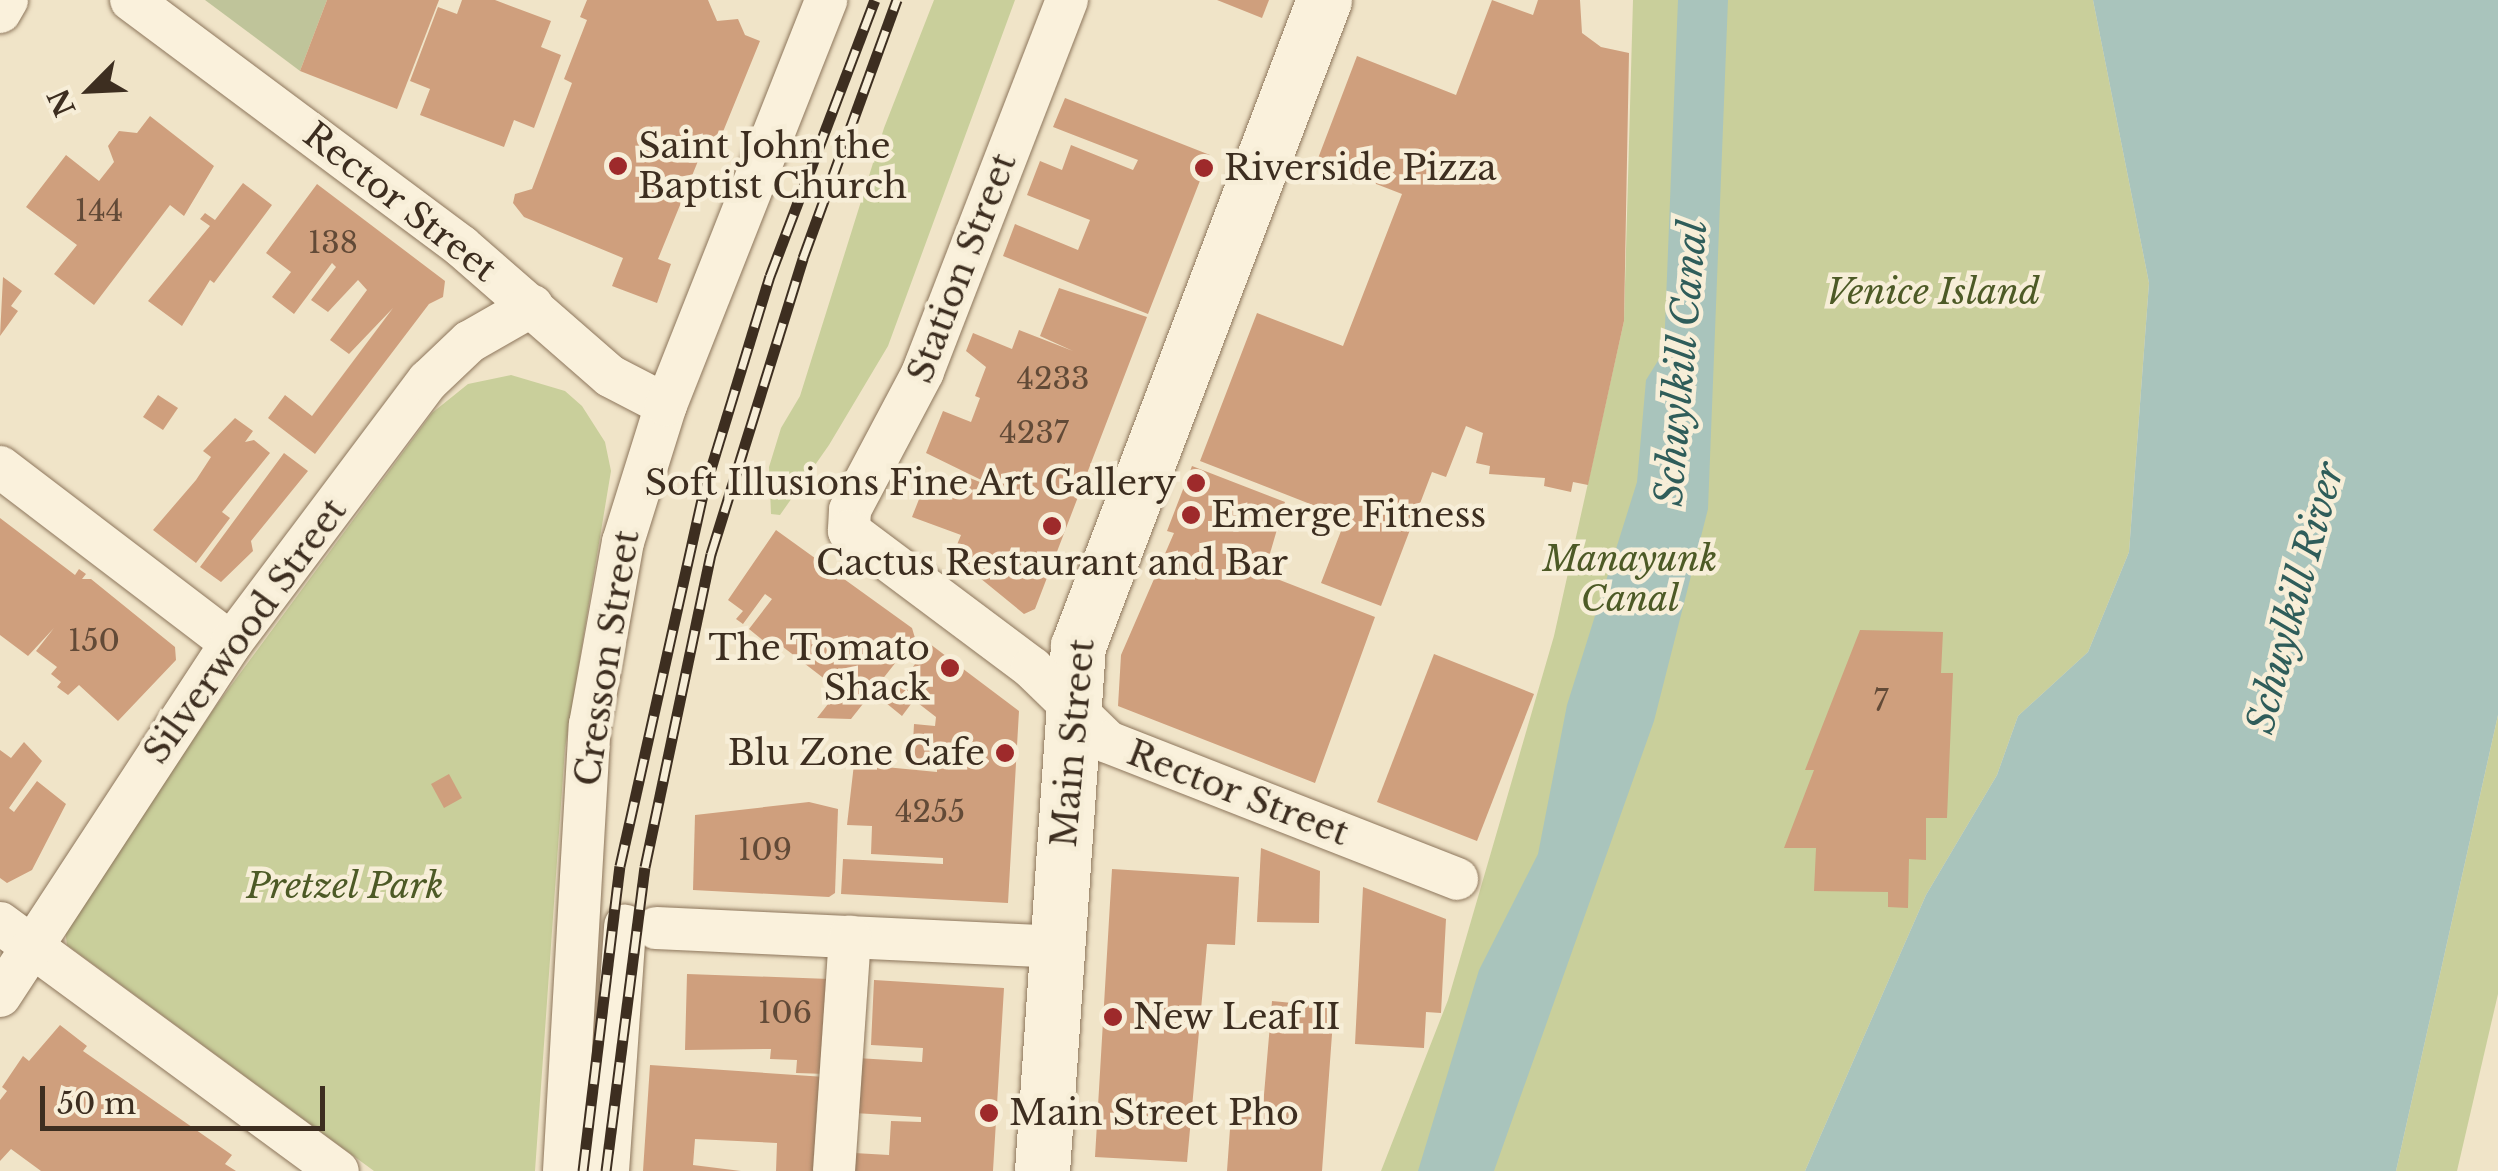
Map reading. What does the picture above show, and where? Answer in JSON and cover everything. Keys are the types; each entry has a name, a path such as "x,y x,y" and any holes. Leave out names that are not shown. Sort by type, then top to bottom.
{"street":[{"path":"0,12 7,0"},
{"name":"Rector Street","path":"130,0 532,306 610,376 666,405"},
{"name":"Cresson Street","path":"608,1171 612,926 603,642 623,542 666,405 826,0"},
{"name":"Station Street","path":"849,532 850,510 923,372 1067,0"},
{"name":"Main Street","path":"1042,1171 1070,708 1084,621 1324,0"},
{"name":"Silverwood Street","path":"0,996 16,934 428,381 478,336 532,306"},
{"path":"0,467 231,643"},
{"name":"Rector Street","path":"849,532 1032,668 1070,708 1124,750 1457,879"},
{"path":"612,926 1056,947"},
{"name":"Cresson Street","path":"564,1171 612,926"},
{"path":"16,934 338,1171"},
{"path":"834,1171 850,938"}],"green space":[{"path":"205,0 327,0 300,71"},
{"path":"934,0 1015,0 888,346 829,445 780,515 771,514 769,467 781,428 800,396 884,128"},
{"name":"Venice Island","path":"1633,0 2093,0 2149,283 2129,552 2088,652 2018,716 1997,775 1926,895 1805,1171 1381,1171 1448,1000 1554,636 1624,321"},
{"name":"Pretzel Park","path":"511,375 565,391 582,406 605,442 611,471 565,748 535,1171 374,1171 67,945 65,930 213,710 432,413 468,384"},
{"path":"2498,715 2498,994 2457,1171 2396,1171"}],"water":[{"name":"Manayunk Canal","path":"1678,0 1728,0 1708,509 1654,721 1494,1171 1418,1171 1479,970 1538,854 1567,705 1637,482 1646,380 1664,351"},
{"name":"Schuylkill River","path":"2093,0 2498,0 2498,715 2396,1171 1805,1171 1926,895 1997,775 2018,716 2088,652 2129,552 2149,283"}],"building":[{"path":"327,0 439,0 397,109 300,71"},
{"path":"462,0 495,0 551,21 541,47 561,55 534,128 514,120 504,147 420,115 430,89 410,81 438,7 457,14"},
{"name":"Saint John the Baptist Church","path":"587,0 708,0 717,21 738,19 745,35 760,41 718,144 707,139 658,259 671,264 657,303 612,286 623,258 524,217 513,203 515,194 532,189 572,83 564,79 587,20 580,17"},
{"path":"1217,0 1269,0 1262,18"},
{"path":"1492,0 1533,15 1538,0 1580,0 1582,33 1601,47 1629,53 1624,321 1588,485 1573,482 1571,492 1544,486 1545,478 1489,474 1490,466 1476,463 1483,433 1466,426 1446,477 1432,472 1381,606 1321,583 1346,518 1200,461 1257,313 1343,346 1402,194 1317,161 1357,56 1456,95"},
{"path":"1065,98 1210,155 1148,314 1003,256 1015,224 1078,250 1090,220 1027,195 1040,161 1062,170 1071,145 1133,170 1138,160 1053,127"},
{"path":"150,116 214,166 184,216 170,205 94,305 54,274 77,245 26,207 66,155 99,181 114,162 108,146 119,131 137,133"},
{"path":"243,183 272,205 214,283 210,280 182,326 148,301 210,226 200,219 205,213 215,220"},
{"path":"317,184 445,281 443,297 429,304 315,454 268,418 285,395 312,416 393,308 349,354 330,340 367,290 358,280 328,312 311,300 336,267 332,263 294,314 272,297 291,272 266,253"},
{"path":"3,277 22,291 11,306 18,311 0,336"},
{"path":"1059,288 1147,317 1035,609 1024,614 980,578 949,564 961,535 912,517 923,489 950,500 960,474 1012,495 926,453 943,411 971,422 986,367 966,351 973,333 1012,349 1019,330 1073,351 1040,336"},
{"path":"158,395 178,408 163,430 143,417"},
{"path":"235,418 253,431 245,442 254,440 270,453 222,512 230,518 196,563 153,530 211,457 203,451"},
{"path":"284,453 308,471 251,541 253,551 221,582 200,567"},
{"path":"1192,466 1285,502 1264,574 1375,617 1315,783 1118,706 1121,655 1174,533 1167,531"},
{"path":"0,518 75,575 79,569 86,574 82,579 91,579 175,647 176,660 118,721 79,685 68,695 57,687 61,682 51,674 57,667 36,651 54,628 28,656 0,635"},
{"path":"776,530 912,628 915,638 851,719 817,718 839,690 770,637 765,642 749,629 772,599 765,594 743,624 736,619 743,611 728,600"},
{"path":"1860,630 1943,632 1941,673 1953,673 1947,818 1926,818 1926,860 1909,859 1908,908 1888,907 1888,892 1814,891 1816,848 1784,848 1814,770 1805,770"},
{"path":"930,644 1019,711 1008,903 841,894 843,859 943,864 943,858 871,854 872,826 847,825 854,764 937,772 937,764 912,762 914,724 935,726 936,717 914,700 902,716 886,703"},
{"path":"1434,654 1534,694 1477,841 1377,802"},
{"path":"24,742 42,761 9,808 14,812 37,781 66,804 32,870 7,883 0,878 0,750 11,758"},
{"path":"449,774 462,798 444,808 431,784"},
{"path":"809,802 838,809 835,893 829,897 693,890 695,815"},
{"path":"1261,848 1320,871 1319,923 1257,922"},
{"path":"1112,869 1239,877 1235,945 1207,944 1187,1162 1095,1157"},
{"path":"1363,887 1446,919 1441,1013 1426,1012 1424,1048 1355,1044"},
{"path":"687,974 830,979 827,1074 796,1073 797,1060 770,1059 771,1049 685,1050"},
{"path":"874,980 1004,988 993,1171 853,1171 854,1153 889,1155 891,1121 921,1122 921,1117 854,1113 857,1058 922,1062 923,1048 871,1045"},
{"path":"1272,1001 1334,1007 1322,1171 1227,1171 1231,1115 1262,1118"},
{"path":"60,1025 87,1046 83,1051 232,1155 225,1164 236,1171 41,1171 11,1149 0,1161 0,1100 7,1091 2,1087 23,1056 29,1061"},
{"path":"650,1065 825,1077 819,1171 776,1171 777,1143 695,1139 693,1165 741,1171 643,1171"}],"railway":[{"path":"583,1171 620,866 703,495 770,276 875,0"},
{"path":"606,1171 645,867 711,554 803,258 897,0"}],"place":[{"name":"Saint John the Baptist Church","path":"618,166"},
{"name":"Riverside Pizza","path":"1204,168"},
{"name":"Soft Illusions Fine Art Gallery","path":"1196,483"},
{"name":"Emerge Fitness","path":"1191,515"},
{"name":"Cactus Restaurant and Bar","path":"1052,526"},
{"name":"The Tomato Shack","path":"950,668"},
{"name":"Blu Zone Cafe","path":"1005,753"},
{"name":"New Leaf II","path":"1113,1017"},
{"name":"Main Street Pho","path":"989,1113"}],"water label":[{"name":"Schuylkill Canal","path":"1681,363"}]}
